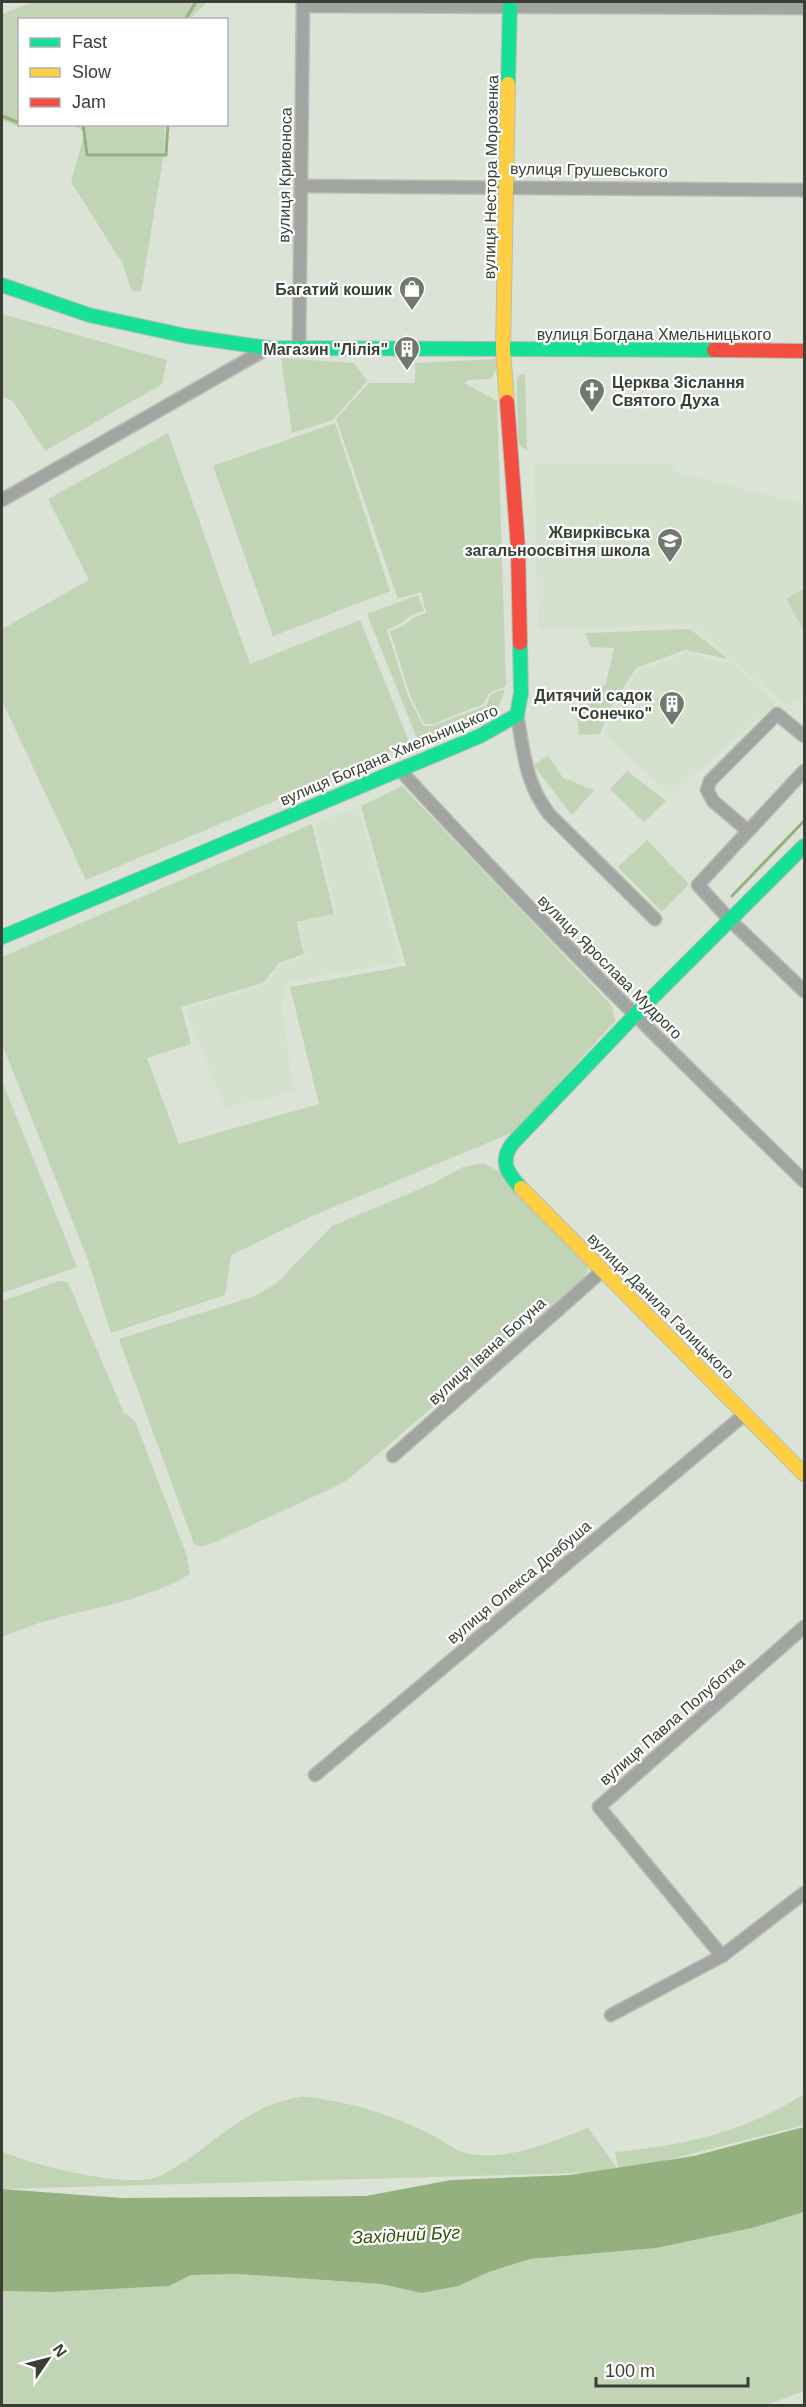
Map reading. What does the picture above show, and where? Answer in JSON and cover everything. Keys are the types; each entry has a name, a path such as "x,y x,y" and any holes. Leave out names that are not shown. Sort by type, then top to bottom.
{"street":[{"path":"303,4 804,8"},
{"name":"вулиця Кривоноса","path":"299,350 303,4"},
{"name":"вулиця Нестора Морозенка","path":"503,350 510,5"},
{"name":"вулиця Грушевського","path":"302,186 804,190"},
{"name":"вулиця Богдана Хмельницького","path":"2,285 89,315 186,336 268,348 299,350 804,351"},
{"path":"2,500 268,348"},
{"name":"вулиця Богдана Хмельницького","path":"2,937 400,770 505,724 517,715 521,693 518,548 503,350"},
{"path":"747,830 714,801 707,790 710,781 777,714 804,736"},
{"path":"517,715 526,765 535,795 556,821 655,919"},
{"name":"вулиця Ярослава Мудрого","path":"400,770 514,894 634,1016 804,1181"},
{"path":"804,771 698,885 730,920 804,991"},
{"path":"634,1016 804,846"},
{"name":"вулиця Данила Галицького","path":"634,1016 515,1140 504,1157 504,1164 508,1174 804,1474"},
{"name":"вулиця Івана Богуна","path":"393,1456 602,1270"},
{"name":"вулиця Олекса Довбуша","path":"315,1775 745,1414"},
{"name":"вулиця Павла Полуботка","path":"722,1956 599,1807 804,1627"},
{"path":"611,2015 722,1956 804,1893"}],"shaded area":[{"path":"34,2 207,2 191,18 18,18 17,126 2,120 2,14"},
{"path":"75,126 165,126 164,153 141,292 131,290 123,264 71,182 85,132"},
{"path":"2,314 167,360 162,384 45,451 13,401 2,397"},
{"path":"281,358 354,363 367,381 333,420 292,433"},
{"path":"497,359 497,367 491,379 468,380 464,383 497,401 506,686 489,693 483,704 433,724 424,724 410,695 390,631 426,613 421,592 398,599 336,419 369,383 415,383 415,363"},
{"path":"525,374 527,450 521,447 518,440 517,379 520,375"},
{"path":"335,423 390,591 273,636 213,466"},
{"path":"168,433 250,664 360,620 410,744 86,880 2,701 2,629 89,580 48,499"},
{"name":"Жвирківська загальноосвітня школа","path":"534,464 673,464 676,472 804,504 804,699 787,706 691,624 538,630"},
{"path":"804,588 804,631 786,599"},
{"path":"418,595 424,611 387,630 408,696 423,726 432,726 486,706 491,694 505,689 495,717 420,746 367,614"},
{"path":"690,629 728,659 685,650 636,668 610,708 600,734 579,735 577,718 606,683 614,648 590,647 586,633"},
{"path":"687,653 734,664 776,703 671,795 604,734 614,709 640,670"},
{"path":"548,756 563,778 594,790 572,815 533,765"},
{"path":"627,771 666,801 644,822 610,789"},
{"path":"402,786 612,1006 615,1021 516,1131 312,1216 231,1255 225,1295 111,1333 88,1260 2,1044 2,957 312,824 334,914 297,922 304,954 279,963 263,983 181,1007 191,1044 147,1058 179,1144 319,1104 290,987 406,966 361,806"},
{"path":"358,807 401,962 289,981 283,988 282,1013 294,1091 225,1108 185,1009 265,985 281,965 306,956 299,923 336,914 315,824"},
{"path":"647,840 689,884 662,912 618,867"},
{"path":"2,1081 77,1267 2,1293"},
{"path":"483,1163 500,1172 585,1262 588,1269 584,1277 341,1484 215,1542 202,1547 194,1544 119,1339 252,1297 276,1284 332,1226 434,1183 463,1167"},
{"path":"59,1281 68,1282 124,1413 135,1421 187,1556 190,1574 139,1597 44,1622 2,1637 2,1301"},
{"path":"804,2094 804,2125 620,2172 2,2189 2,2151 34,2163 81,2174 146,2180 160,2176 178,2166 227,2130 260,2110 300,2097 341,2102 392,2117 470,2154 500,2155 515,2152 588,2128 619,2171 615,2152 690,2141 714,2135 759,2118"},
{"path":"804,2212 804,2391 766,2405 2,2406 2,2291 53,2292 169,2286 191,2275 239,2274 381,2284 422,2293 458,2286 489,2272 530,2259 656,2248 752,2228"}],"water":[{"name":"Західний Буг","path":"804,2127 804,2212 752,2228 656,2248 530,2259 489,2272 458,2286 422,2293 381,2284 239,2274 191,2275 169,2286 53,2292 2,2291 2,2189 121,2198 366,2196 451,2180 570,2175 694,2156"}],"waterway":[{"path":"186,18 196,2"},
{"path":"2,116 18,121"},
{"path":"83,126 87,155 166,155 168,126"},
{"path":"732,896 804,821"}],"traffic: fast":[{"path":"508,84 510,5"},
{"path":"2,285 89,315 186,336 268,348 714,350"},
{"path":"2,937 480,736 517,715 521,693 520,643"},
{"path":"521,1188 507,1168 506,1156 512,1144 634,1016 804,846"}],"traffic: slow":[{"path":"507,402 503,350 508,84"},
{"path":"521,1188 804,1474"}],"traffic: jam":[{"path":"714,350 804,351"},
{"path":"507,402 518,548 520,643"}],"place":[{"name":"Багатий кошик","path":"412,312"},
{"name":"Магазин \"Лілія\"","path":"407,372"},
{"name":"Церква Зіслання Святого Духа","path":"592,414"},
{"name":"Жвирківська загальноосвітня школа","path":"670,564"},
{"name":"Дитячий садок \"Сонечко\"","path":"672,727"}]}
